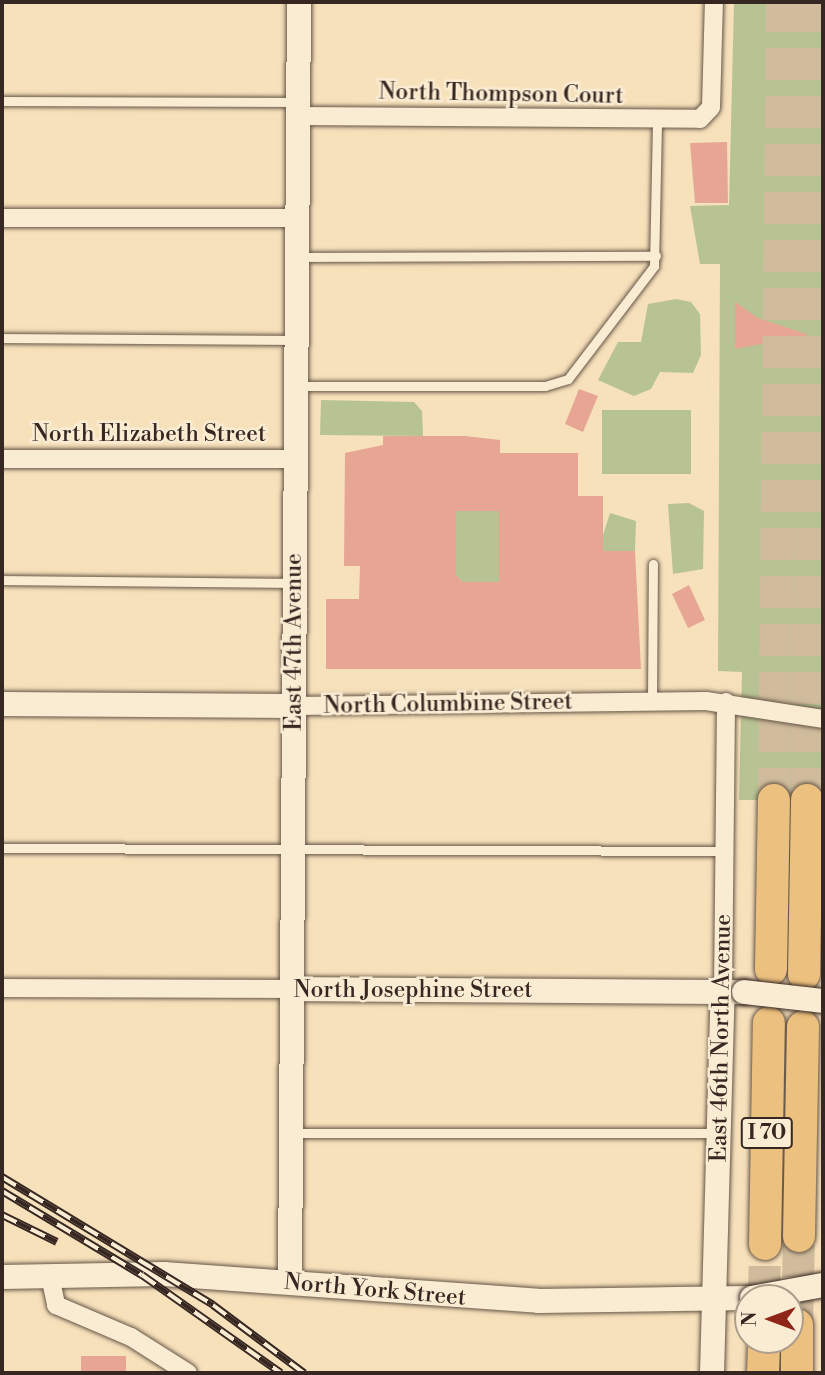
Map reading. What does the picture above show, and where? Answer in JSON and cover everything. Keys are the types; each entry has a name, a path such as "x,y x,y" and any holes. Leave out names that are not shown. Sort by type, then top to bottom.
{"highway":[{"path":"771,969 774,800"},
{"path":"804,974 807,800"},
{"name":"I 70","path":"765,1244 769,1023"},
{"path":"799,1236 803,1027"},
{"path":"763,1373 764,1354"},
{"path":"797,1354 797,1373"}],"street":[{"name":"East 47th Avenue","path":"290,1282 299,2"},
{"name":"North Thompson Court","path":"298,109 657,120 704,118 711,107 714,2"},
{"path":"2,218 297,218"},
{"name":"North Elizabeth Street","path":"2,459 296,458"},
{"name":"North Columbine Street","path":"2,704 294,706 652,701 733,703 823,719"},
{"name":"East 46th North Avenue","path":"733,703 724,851 734,991 719,1133 734,1284"},
{"name":"North Josephine Street","path":"2,988 734,991 823,1001"},
{"path":"50,1276 56,1305 131,1337 188,1373"},
{"name":"North York Street","path":"2,1277 290,1282 461,1298 734,1299"},
{"name":"North York Street","path":"804,1288 823,1285"},
{"name":"East 46th North Avenue","path":"712,1373 734,1305"}],"lane":[{"path":"2,101 298,109"},
{"path":"296,386 555,385 574,373 630,300 656,257 657,120"},
{"path":"297,257 656,257"},
{"path":"2,338 296,340"},
{"path":"652,701 653,564"},
{"path":"2,580 295,583"},
{"path":"2,848 724,851"},
{"path":"291,1133 719,1133"}],"green space":[{"path":"734,2 823,2 823,800 739,800 742,672 718,671 720,264 700,264 690,206 729,205"},
{"path":"676,299 691,302 700,314 701,355 693,373 660,372 651,389 634,396 598,380 618,342 641,342 648,304"},
{"path":"321,400 414,402 422,411 423,436 320,435"},
{"path":"602,410 691,410 691,474 602,474"},
{"path":"689,503 704,511 703,569 673,574 668,504"},
{"path":"456,511 499,511 508,582 462,582 456,575"},
{"path":"610,513 636,521 635,551 598,551"}],"building":[{"path":"727,142 728,203 695,203 690,143"},
{"path":"735,302 758,318 809,335 735,349"},
{"path":"579,389 598,396 583,432 565,424"},
{"path":"383,436 465,436 500,440 500,453 578,453 578,496 603,496 603,551 635,551 641,669 326,669 326,599 359,599 360,566 344,566 345,453 383,445","holes":["456,511 499,511 499,582 462,582 456,575"]},
{"path":"689,585 705,620 688,628 672,594"},
{"path":"81,1356 126,1356 126,1373 81,1373"}],"tunnel":[{"path":"774,800 782,2"},
{"path":"807,800 812,2"},
{"path":"798,1284 799,1236"},
{"path":"764,1284 765,1244"}],"railway":[{"path":"2,1177 213,1305 304,1373"},
{"path":"2,1191 142,1275 281,1373"},
{"path":"2,1215 57,1242"}]}
